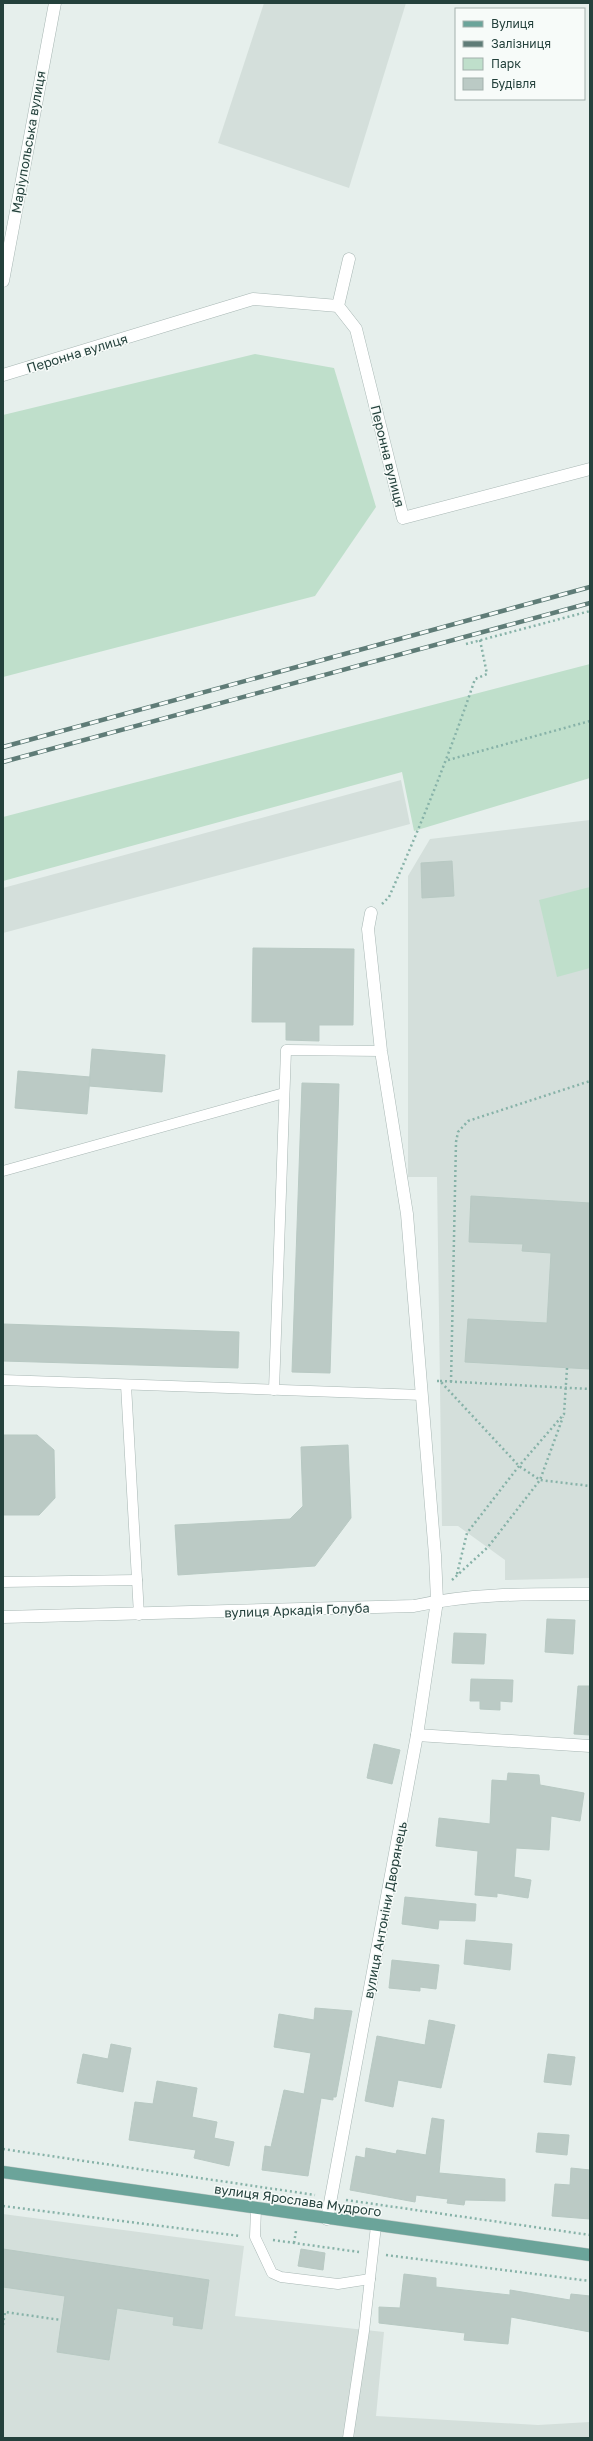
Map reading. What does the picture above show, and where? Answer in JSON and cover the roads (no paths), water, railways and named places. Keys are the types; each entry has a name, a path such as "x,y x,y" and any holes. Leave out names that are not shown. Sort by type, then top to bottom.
{"main road":[{"name":"вулиця Ярослава Мудрого","path":"3,2172 376,2226 590,2255"}],"street":[{"name":"Маріупольська вулиця","path":"3,281 55,3"},
{"path":"338,306 349,259"},
{"name":"Перонна вулиця","path":"3,376 253,299 338,306 356,329 403,518 590,469"},
{"name":"вулиця Антоніни Дворянець","path":"328,2219 417,1735 436,1601 435,1555 407,1214 381,1051 368,928 371,913"},
{"name":"вулиця Аркадія Голуба","path":"3,1617 139,1615 414,1606 436,1601 517,1595 590,1594"},
{"path":"417,1735 590,1746"}],"lane":[{"path":"274,1390 286,1050 381,1051"},
{"path":"3,1171 284,1093"},
{"path":"3,1380 422,1395"},
{"path":"126,1385 139,1615"},
{"path":"3,1582 137,1580"},
{"path":"256,2208 255,2237 266,2264 272,2273 281,2277 338,2284 370,2279"},
{"path":"348,2438 364,2331 376,2226"}],"railway":[{"path":"3,747 590,587"},
{"path":"3,762 590,603"}]}
